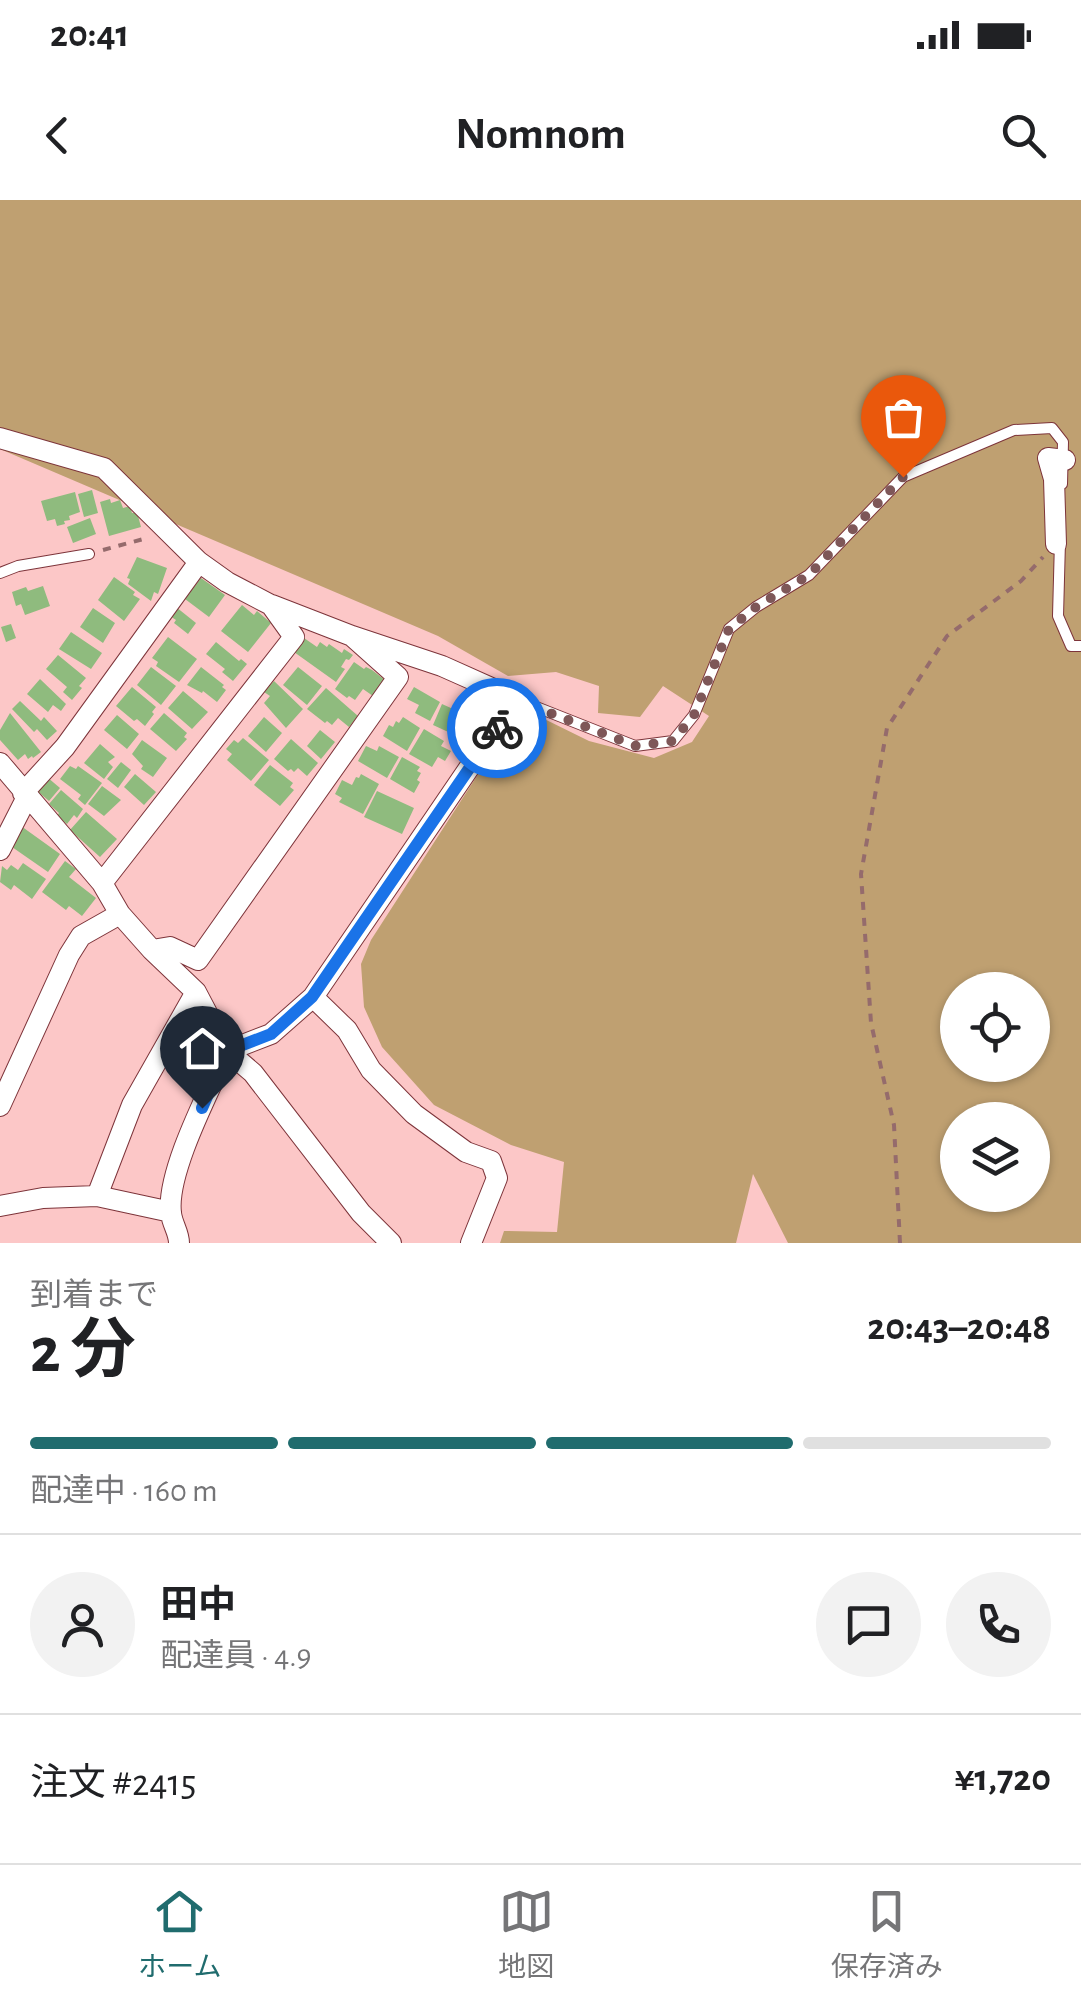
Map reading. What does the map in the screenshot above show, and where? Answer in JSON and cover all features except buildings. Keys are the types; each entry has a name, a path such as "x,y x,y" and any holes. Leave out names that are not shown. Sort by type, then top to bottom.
{"street":[{"path":"0,438 104,468 199,562 226,582 352,636 442,666 516,700 312,997 271,1034 227,1051 177,1165 171,1212 179,1243"},
{"path":"1056,544 1054,479 1048,458 1065,460"},
{"path":"0,850 25,795 65,747 199,562"},
{"path":"102,883 294,637 271,604"},
{"path":"152,950 170,947 198,960 398,677 352,636"},
{"path":"0,763 102,883 120,914 196,992 227,1051 253,1072 361,1213 391,1243"},
{"path":"0,1106 69,955 81,936 120,914"},
{"path":"97,1196 132,1105 196,992"},
{"path":"312,997 347,1030 371,1070 414,1114 466,1152 491,1161 497,1178 471,1243"},
{"path":"0,1206 42,1198 97,1196 171,1212"}],"lane":[{"path":"516,700 636,746 673,741 694,715 729,629 756,607 809,575 903,477 1014,430 1052,428 1063,442 1058,616 1072,646 1081,646"},
{"path":"0,572 89,554"}],"path":[{"path":"89,554 169,532"},
{"path":"900,1243 894,1125 871,1023 861,874 886,728 947,636 1021,581 1056,544"}],"shaded area":[{"path":"0,200 1081,200 1081,1243 788,1243 753,1174 736,1243 500,1243 504,1231 557,1232 564,1162 511,1145 434,1105 382,1047 364,1007 361,964 371,940 524,709 589,741 654,758 692,742 709,716 663,686 640,717 598,713 599,686 556,672 508,676 438,636 0,449"}],"way so far":[{"path":"497,728 516,700 636,746 673,741 694,715 729,629 756,607 809,575 903,477"}],"route":[{"path":"202,1108 227,1051 271,1034 312,997 497,728"}]}
